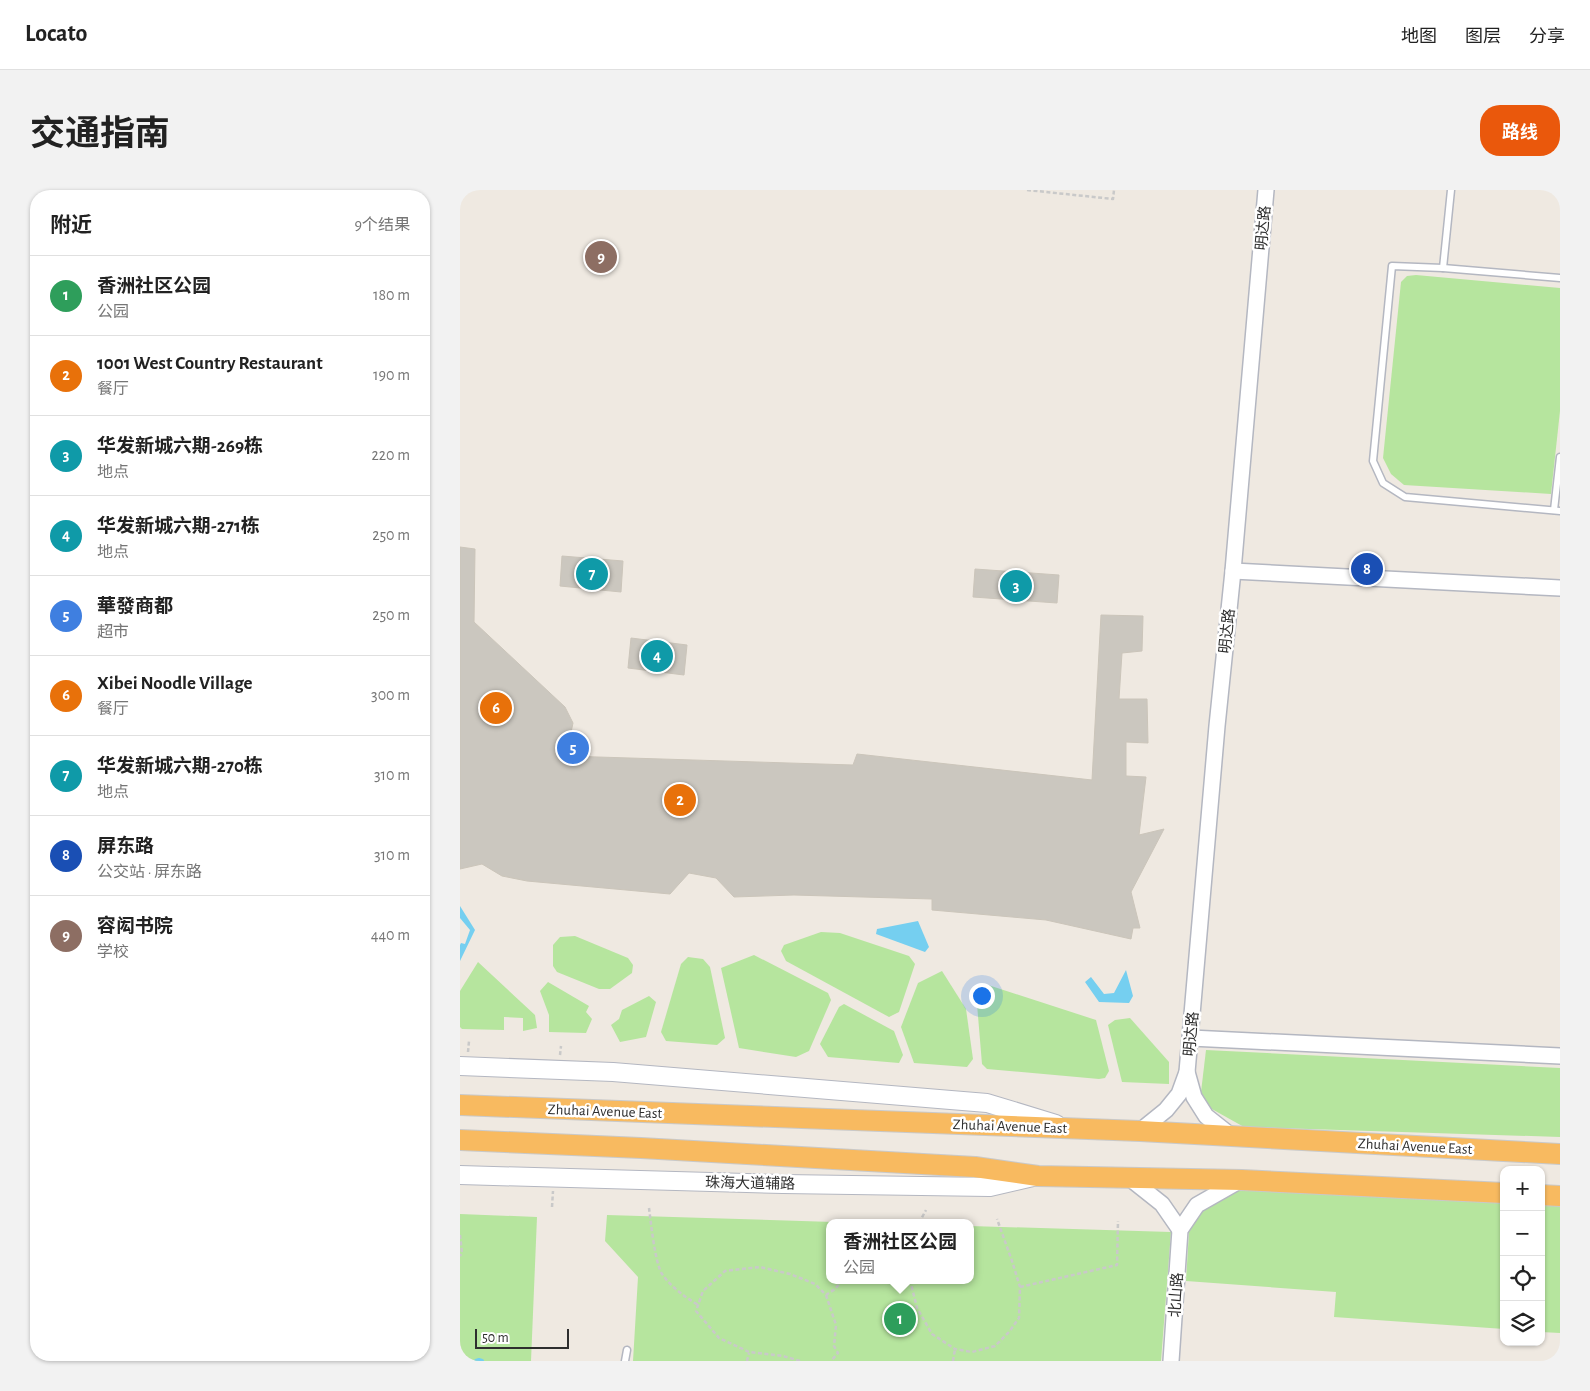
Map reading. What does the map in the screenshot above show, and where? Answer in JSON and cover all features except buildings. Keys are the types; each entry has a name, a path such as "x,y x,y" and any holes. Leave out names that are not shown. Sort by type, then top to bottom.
{"highway":[{"name":"Zhuhai Avenue East","path":"460,1105 1230,1135 1560,1154"},
{"path":"460,1140 965,1166 1038,1176 1242,1180 1500,1193"},
{"path":"1545,1195 1560,1196"}],"main road":[{"path":"460,1066 613,1072 987,1103 1071,1128"},
{"name":"珠海大道辅路","path":"460,1174 792,1184 990,1187 1038,1176"}],"street":[{"name":"明达路","path":"1140,1131 1166,1110 1180,1094 1187,1072 1266,190"},
{"path":"1233,571 1560,588"},
{"path":"1191,1038 1560,1056"},
{"name":"明达路","path":"1187,1072 1194,1097 1206,1116 1230,1135"},
{"path":"1128,1177 1162,1204 1180,1230 1197,1205 1242,1180"},
{"name":"北山路","path":"1171,1361 1180,1230"}],"lane":[{"path":"1443,268 1452,190"},
{"path":"1560,278 1443,268 1392,266 1373,461 1383,484 1405,497 1557,510 1560,457"},
{"path":"625,1361 627,1350"}],"path":[{"path":"1027,190 1113,199 1114,190"},
{"path":"649,1208 654,1244 661,1272 678,1292 698,1305"},
{"path":"921,1219 926,1210"},
{"path":"911,1284 917,1308 932,1334 954,1349 972,1352 995,1346 1009,1332 1019,1318 1020,1287 997,1219"},
{"path":"1020,1287 1117,1265 1118,1221"},
{"path":"460,1235 462,1253 460,1256"},
{"path":"800,1361 783,1356 749,1352 719,1338 696,1311 703,1292 725,1270 760,1267 790,1274 815,1284 826,1295 836,1325 834,1346 838,1354 831,1361"},
{"path":"826,1295 839,1284"},
{"path":"953,1361 954,1349"},
{"path":"747,1361 749,1352"}],"green space":[{"path":"1416,275 1560,288 1560,411 1551,494 1404,485 1391,474 1383,458 1401,282 1407,276"},
{"path":"821,932 840,933 909,956 915,964 899,1012 889,1017 786,961 781,951 784,945"},
{"path":"575,936 628,958 633,965 632,973 610,989 599,989 557,972 553,966 553,945 560,937"},
{"path":"754,955 828,993 831,1000 809,1051 796,1057 739,1048 721,968"},
{"path":"688,957 703,959 710,967 725,1038 717,1045 666,1041 661,1032 681,964"},
{"path":"478,962 535,1015 537,1028 523,1031 523,1018 504,1017 504,1030 462,1029 460,1027 460,991"},
{"path":"942,971 966,1009 973,1059 967,1067 914,1063 901,1027 918,983"},
{"path":"548,982 589,1006 586,1012 592,1019 586,1033 549,1032 549,1015 540,991"},
{"path":"982,983 1096,1020 1109,1071 1105,1078 987,1069 982,1064 976,992"},
{"path":"649,996 656,1002 646,1037 620,1042 611,1025 619,1019 622,1010"},
{"path":"844,1004 894,1031 903,1055 899,1063 828,1057 820,1044 839,1007"},
{"path":"1130,1018 1169,1062 1169,1084 1122,1082 1108,1025 1115,1020"},
{"path":"1206,1050 1560,1068 1560,1137 1244,1127 1210,1108 1201,1092"},
{"path":"1244,1183 1500,1197 1500,1329 1334,1317 1336,1292 1186,1281 1189,1232 1200,1210"},
{"path":"1545,1199 1560,1200 1560,1333 1545,1332"},
{"path":"460,1214 537,1217 531,1361 460,1361"},
{"path":"607,1215 826,1222 826,1284 974,1284 974,1226 1171,1232 1161,1361 633,1361 638,1277 605,1241"}],"water":[{"path":"460,906 475,930 460,961 460,945 461,943 465,944 470,930 460,918"},
{"path":"918,921 929,947 925,952 876,934 877,929"},
{"path":"1126,970 1133,996 1129,1003 1099,1002 1085,982 1091,977 1104,994 1114,993"}],"waterway":[{"path":"476,1361 482,1361"}],"place":[{"name":"容闳书院","path":"601,257"},
{"name":"屏东路","path":"1367,569"},
{"name":"华发新城六期-270栋","path":"592,574"},
{"name":"华发新城六期-269栋","path":"1016,586"},
{"name":"华发新城六期-271栋","path":"657,656"},
{"name":"Xibei Noodle Village","path":"496,708"},
{"name":"華發商都","path":"573,748"},
{"name":"1001 West Country Restaurant","path":"680,800"},
{"name":"香洲社区公园","path":"900,1319"}]}
